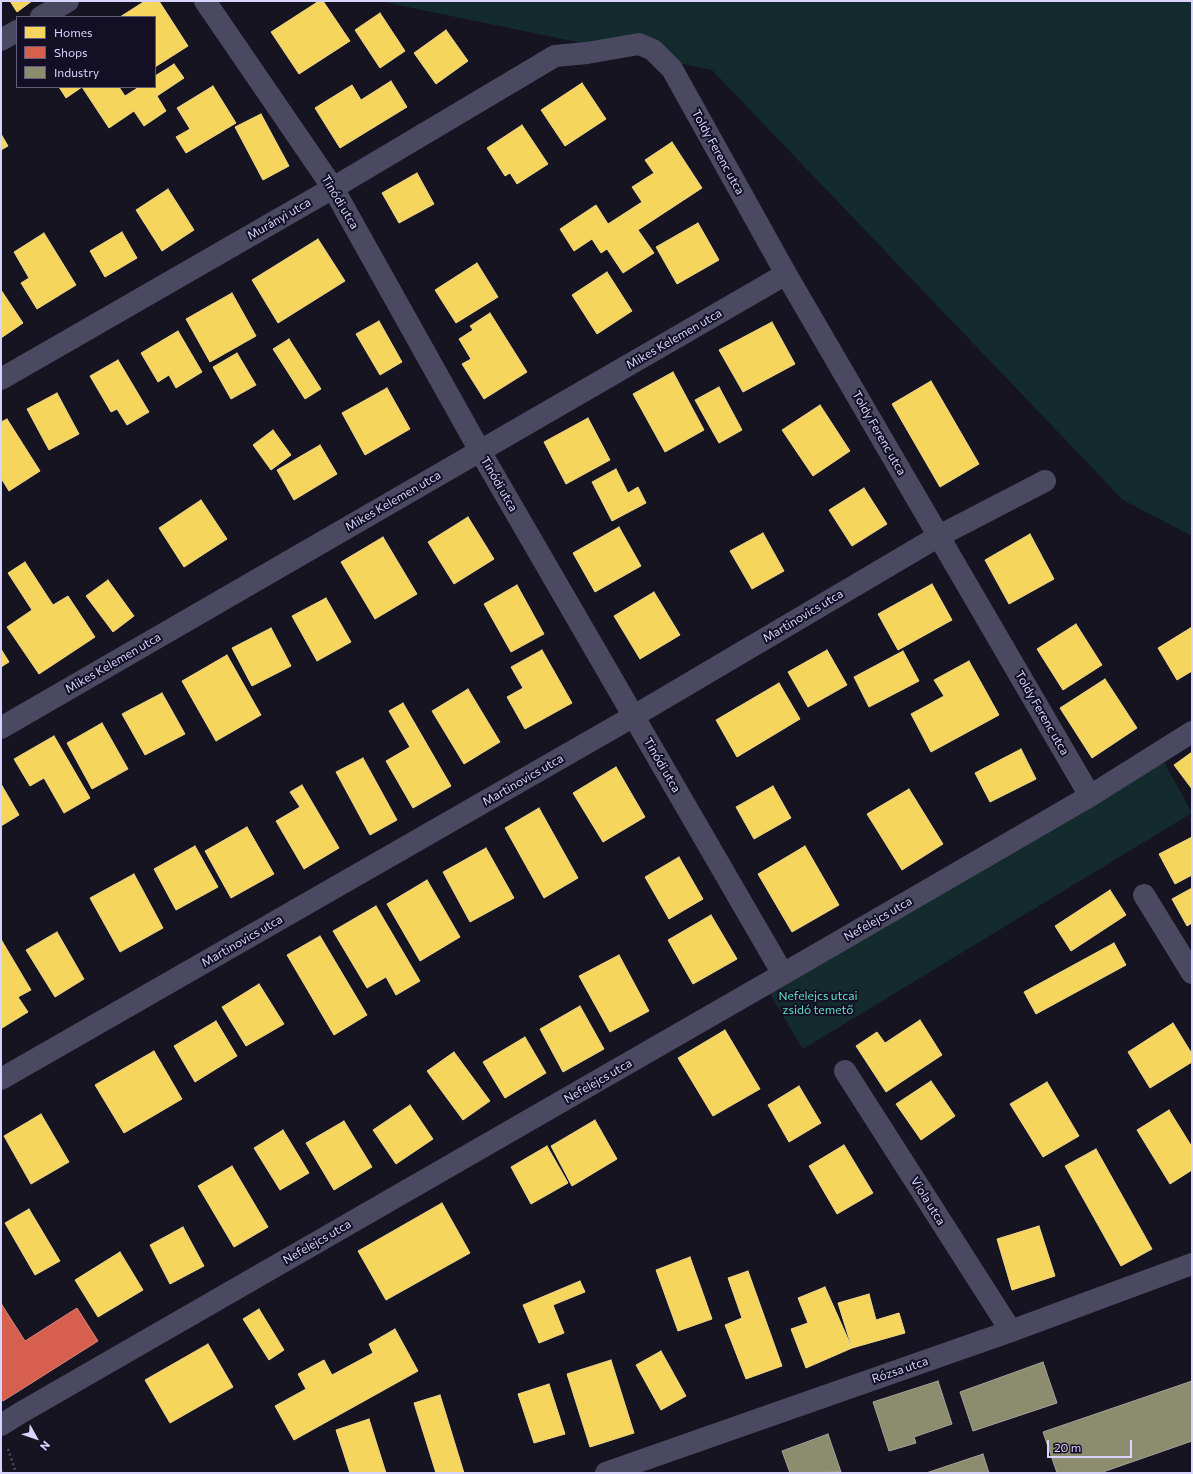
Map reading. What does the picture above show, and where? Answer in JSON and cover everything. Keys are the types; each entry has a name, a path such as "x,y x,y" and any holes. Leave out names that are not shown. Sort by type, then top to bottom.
{"street":[{"path":"43,16 68,1"},
{"name":"Tinódi utca","path":"205,1 333,188 480,451 783,974"},
{"path":"1,40 16,32"},
{"name":"Toldy Ferenc utca","path":"555,56 639,44 653,50 672,69 786,274 1090,796"},
{"name":"Murányi utca","path":"1,379 333,188 555,56"},
{"name":"Mikes Kelemen utca","path":"1,728 786,274"},
{"name":"Martinovics utca","path":"1,1079 634,716 939,536 1045,481"},
{"name":"Nefelejcs utca","path":"1,1425 1090,796 1192,732"},
{"path":"1144,895 1192,973"},
{"name":"Viola utca","path":"845,1071 1011,1331"},
{"name":"Rózsa utca","path":"606,1473 1011,1331 1192,1264"}],"path":[{"path":"8,1449 16,1473"}],"green space":[{"path":"379,1 1192,1 1192,536 1123,500 712,70"},
{"name":"Nefelejcs utcai zsidó temető","path":"1164,762 1192,813 803,1049 770,994"}],"building: Homes":[{"path":"10,1 32,1 17,12"},
{"path":"145,1 159,1 188,46 156,66 156,16 122,16"},
{"path":"319,1 323,1 350,41 299,74 271,32"},
{"path":"380,13 405,51 380,68 355,30"},
{"path":"446,30 468,61 436,84 414,53"},
{"path":"174,64 184,78 157,96 166,111 144,126 134,111 109,128 83,88 120,88 125,96 137,88 156,88 156,75"},
{"path":"391,81 407,107 340,148 315,108 352,85 361,100"},
{"path":"582,83 606,119 565,146 541,110"},
{"path":"213,86 236,123 186,153 176,137 190,129 177,108"},
{"path":"60,88 81,88 66,98"},
{"path":"261,114 289,166 263,180 235,127"},
{"path":"522,125 548,164 517,184 510,173 505,176 487,148"},
{"path":"1,134 8,146 1,150"},
{"path":"672,142 702,188 638,230 654,253 623,273 607,249 601,253 592,239 574,251 560,229 596,205 608,224 642,202 632,187 654,173 645,160"},
{"path":"417,173 434,204 399,223 382,193"},
{"path":"168,189 194,230 162,251 136,210"},
{"path":"698,223 719,260 677,284 656,247"},
{"path":"122,232 137,258 105,277 90,251"},
{"path":"44,233 76,285 37,309 21,283 29,278 14,252"},
{"path":"318,239 345,281 278,323 252,280"},
{"path":"477,263 498,297 456,323 435,290"},
{"path":"607,272 632,311 597,334 572,295"},
{"path":"1,290 23,323 1,338"},
{"path":"232,293 256,336 210,362 186,319"},
{"path":"490,313 527,372 484,399 462,364 471,359 459,339 473,330 470,326"},
{"path":"379,321 402,362 380,375 356,334"},
{"path":"772,322 795,364 743,392 719,350"},
{"path":"178,331 202,372 176,388 169,375 158,382 141,353"},
{"path":"289,339 321,389 305,399 273,349"},
{"path":"237,353 256,385 231,399 213,367"},
{"path":"118,360 149,412 127,425 117,409 111,412 90,376"},
{"path":"673,372 704,430 665,452 633,394"},
{"path":"931,381 979,464 940,487 892,404"},
{"path":"719,387 742,430 719,443 695,400"},
{"path":"387,388 410,429 365,455 342,413"},
{"path":"57,393 79,434 49,450 27,409"},
{"path":"820,405 850,451 813,476 782,430"},
{"path":"588,418 610,460 566,484 544,442"},
{"path":"7,419 40,471 9,491 1,478 1,422"},
{"path":"273,430 291,455 271,470 253,445"},
{"path":"320,445 337,474 294,500 277,470"},
{"path":"616,469 628,493 638,487 646,503 612,521 592,482"},
{"path":"864,488 887,524 852,546 829,510"},
{"path":"201,500 227,539 184,567 159,528"},
{"path":"468,517 494,559 454,584 428,542"},
{"path":"619,527 641,566 595,592 573,553"},
{"path":"763,533 784,571 752,589 730,551"},
{"path":"1030,534 1054,579 1009,604 985,560"},
{"path":"383,537 417,594 375,619 341,562"},
{"path":"25,562 53,605 68,596 95,637 39,674 7,627 32,610 8,573"},
{"path":"108,580 134,616 113,632 86,596"},
{"path":"932,584 952,620 898,650 878,614"},
{"path":"517,585 544,634 511,652 484,604"},
{"path":"654,592 680,635 640,659 614,616"},
{"path":"326,598 351,642 317,661 292,616"},
{"path":"1076,624 1102,665 1063,690 1037,649"},
{"path":"1192,627 1192,671 1177,680 1158,648"},
{"path":"271,628 291,666 252,686 232,648"},
{"path":"1,649 9,662 1,667"},
{"path":"542,650 572,703 525,729 507,697 523,688 511,667"},
{"path":"827,650 847,685 808,707 788,672"},
{"path":"903,651 919,681 869,707 854,677"},
{"path":"227,655 261,715 216,741 182,681"},
{"path":"969,661 999,715 931,752 911,714 944,696 934,680"},
{"path":"1105,679 1137,728 1092,758 1060,708"},
{"path":"779,683 800,719 737,757 716,720"},
{"path":"468,689 500,742 464,764 432,711"},
{"path":"162,693 185,734 145,755 122,714"},
{"path":"403,703 451,786 413,808 386,761 410,747 389,711"},
{"path":"102,723 128,769 92,789 67,743"},
{"path":"54,736 90,798 64,813 44,778 30,786 14,759"},
{"path":"1021,749 1036,779 990,802 975,773"},
{"path":"1192,752 1192,789 1174,765"},
{"path":"363,758 397,820 370,835 336,772"},
{"path":"616,767 645,817 603,842 573,793"},
{"path":"1,784 19,815 1,826"},
{"path":"302,785 339,848 304,869 276,821 300,807 290,792"},
{"path":"773,786 791,818 754,839 736,807"},
{"path":"909,789 943,844 902,870 867,814"},
{"path":"539,808 578,878 544,898 505,828"},
{"path":"247,827 274,874 231,898 205,851"},
{"path":"1192,837 1192,875 1175,884 1159,854"},
{"path":"195,846 218,887 176,910 154,869"},
{"path":"805,846 839,905 792,932 758,874"},
{"path":"486,848 514,898 470,922 443,872"},
{"path":"679,857 703,899 669,919 645,877"},
{"path":"134,874 163,928 120,952 90,898"},
{"path":"427,880 460,937 420,961 387,904"},
{"path":"1192,888 1192,923 1187,926 1172,899"},
{"path":"1110,890 1126,915 1071,951 1055,926"},
{"path":"376,906 420,981 396,995 386,977 367,988 333,931"},
{"path":"711,915 737,959 693,984 668,940"},
{"path":"57,932 84,979 55,997 26,950"},
{"path":"320,936 367,1015 334,1035 287,955"},
{"path":"2,941 31,990 18,997 28,1012 2,1028 1,942"},
{"path":"1114,943 1126,965 1036,1014 1024,992"},
{"path":"619,955 649,1011 610,1032 579,976"},
{"path":"259,984 284,1024 246,1046 222,1007"},
{"path":"580,1006 604,1049 563,1072 540,1029"},
{"path":"920,1020 942,1055 886,1092 856,1046 877,1032 885,1043"},
{"path":"216,1021 237,1056 195,1082 174,1046"},
{"path":"1173,1023 1192,1054 1192,1062 1150,1088 1128,1052"},
{"path":"725,1030 760,1089 713,1116 678,1058"},
{"path":"525,1037 546,1073 505,1098 483,1062"},
{"path":"154,1051 182,1099 124,1133 95,1085"},
{"path":"454,1052 490,1101 463,1120 427,1071"},
{"path":"931,1081 955,1116 921,1140 896,1104"},
{"path":"1047,1082 1079,1136 1043,1157 1010,1104"},
{"path":"799,1086 821,1123 789,1142 768,1105"},
{"path":"410,1105 433,1139 396,1164 373,1130"},
{"path":"1169,1110 1192,1147 1192,1170 1170,1184 1137,1130"},
{"path":"41,1114 69,1162 31,1184 4,1136"},
{"path":"595,1120 617,1159 572,1186 551,1146"},
{"path":"344,1121 372,1167 334,1190 306,1143"},
{"path":"283,1130 309,1173 280,1190 254,1148"},
{"path":"844,1145 873,1193 837,1214 809,1166"},
{"path":"547,1146 568,1183 531,1204 511,1167"},
{"path":"1096,1149 1152,1249 1121,1266 1065,1166"},
{"path":"232,1166 268,1227 234,1247 198,1186"},
{"path":"442,1203 470,1253 386,1300 358,1251"},
{"path":"29,1209 60,1261 35,1275 5,1223"},
{"path":"1039,1226 1055,1276 1012,1290 997,1239"},
{"path":"183,1227 204,1266 170,1284 150,1245"},
{"path":"120,1252 143,1290 98,1317 75,1280"},
{"path":"690,1257 712,1319 678,1331 656,1270"},
{"path":"748,1271 782,1366 746,1379 725,1325 742,1318 728,1278"},
{"path":"580,1281 585,1292 553,1305 564,1333 539,1343 523,1305"},
{"path":"825,1287 852,1348 806,1368 791,1329 808,1323 798,1298"},
{"path":"869,1294 876,1320 899,1313 905,1333 852,1348 838,1303"},
{"path":"259,1309 284,1350 269,1360 243,1319"},
{"path":"395,1329 418,1371 294,1440 275,1406 306,1389 298,1374 324,1360 332,1375 373,1353 369,1344"},
{"path":"208,1344 233,1387 170,1423 145,1380"},
{"path":"661,1351 686,1396 661,1410 636,1365"},
{"path":"611,1360 634,1433 590,1447 567,1374"},
{"path":"549,1384 565,1434 534,1443 518,1394"},
{"path":"440,1395 464,1473 436,1473 414,1403"},
{"path":"369,1419 386,1473 350,1473 336,1430"}],"building: Shops":[{"path":"2,1305 25,1341 77,1308 98,1341 3,1401 1,1398"}],"building: Industry":[{"path":"1043,1362 1057,1403 973,1431 960,1392"},
{"path":"938,1381 952,1424 914,1437 916,1443 889,1451 873,1402"},
{"path":"1192,1381 1192,1441 1100,1473 1057,1473 1043,1432"},
{"path":"828,1434 841,1472 790,1473 782,1451"},
{"path":"983,1454 989,1473 926,1473"}]}
